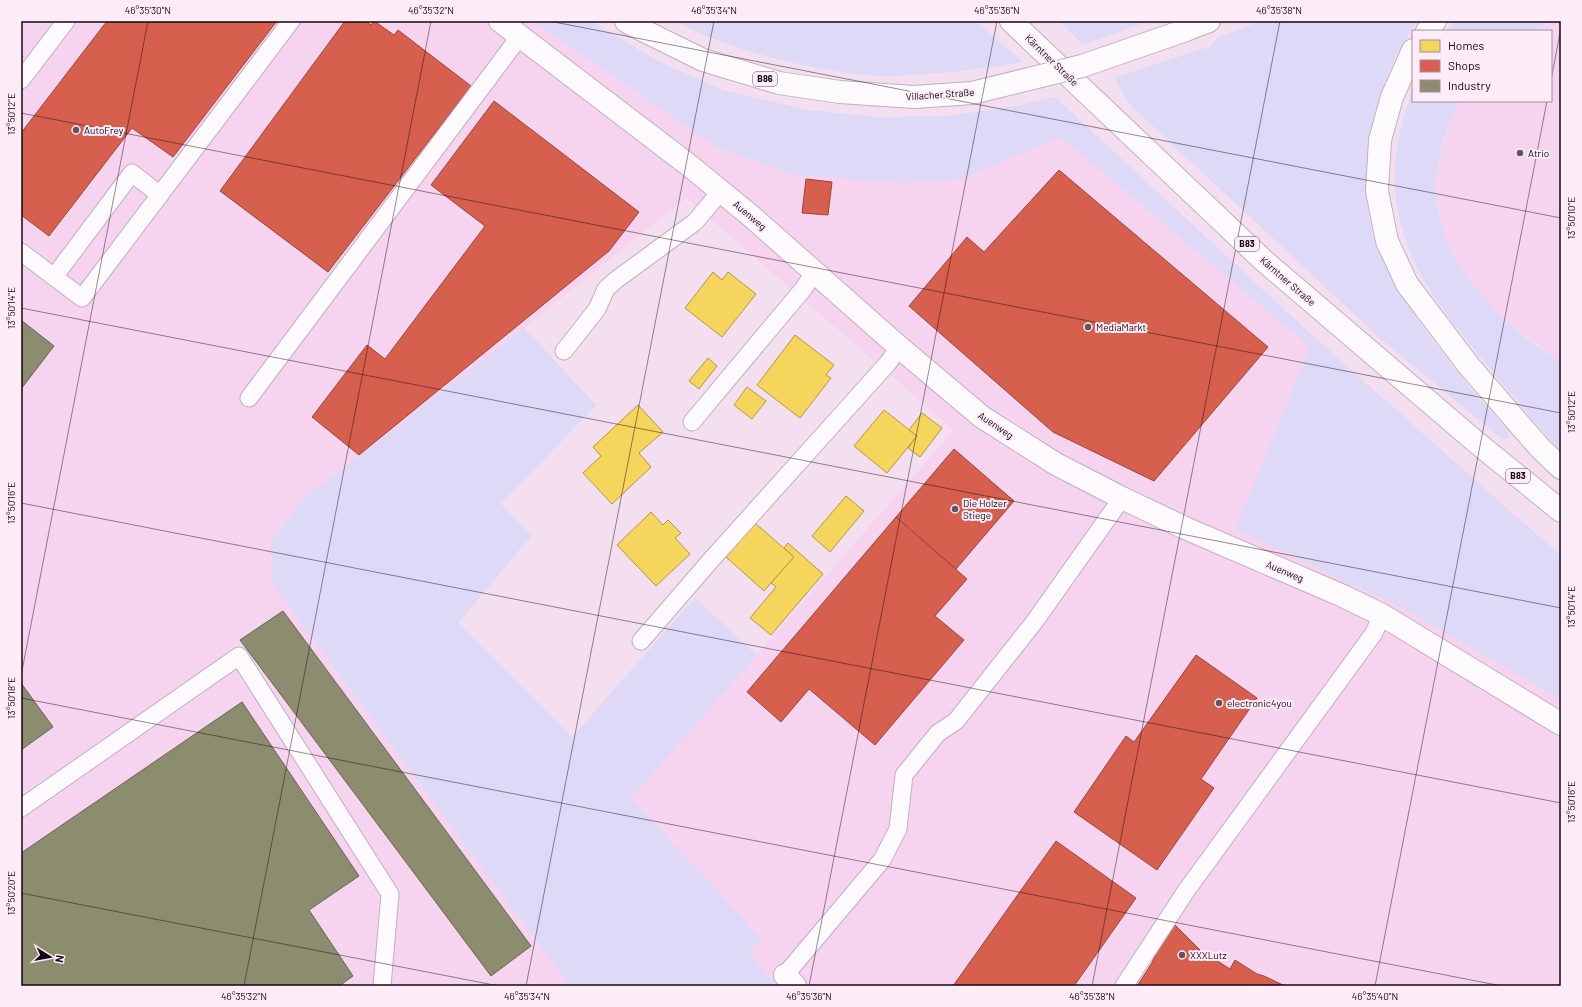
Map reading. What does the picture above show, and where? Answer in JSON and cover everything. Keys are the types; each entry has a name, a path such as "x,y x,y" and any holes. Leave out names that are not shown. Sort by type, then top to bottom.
{"main road":[{"name":"Auenweg","path":"500,21 721,191 815,271 899,347 982,417 1056,464 1122,498 1185,528 1343,596 1382,615 1561,724"},
{"name":"Villacher Straße","path":"626,21 702,60 779,83 840,92 914,97 972,93 1082,66 1209,21"},
{"name":"Kärntner Straße","path":"1012,21 1263,260 1476,442 1561,511"},
{"path":"1428,30 1435,21"},
{"path":"1412,52 1392,97 1380,140 1377,191 1387,241 1407,284 1469,366 1540,448 1561,468"}],"lane":[{"path":"21,80 66,21"},
{"path":"21,252 82,298 291,21"},
{"path":"249,398 520,36"},
{"path":"54,277 132,173 160,194"},
{"path":"564,351 597,309 606,289 695,222 721,191"},
{"path":"692,422 804,288 815,271"},
{"path":"641,642 711,560 888,363 899,347"},
{"path":"790,980 882,860 898,829 904,775 938,733 956,721 1035,621 1122,498"},
{"path":"1124,986 1186,891 1374,633 1382,615"},
{"path":"21,808 239,656 390,894 382,986"}],"shaded area":[{"path":"21,21 533,21 718,148 961,179 1061,137 1310,347 1235,529 1410,612 1561,700 1561,986 778,986 749,954 762,939 631,798 954,430 686,198 524,328 302,500 271,542 273,585 570,986 21,986"},
{"path":"533,21 591,21 658,61 723,90 807,110 879,117 950,116 1016,106 1055,97 1314,337 1561,556 1561,700 1410,612 1235,529 1310,347 1061,137 961,179 903,183 797,175 718,148"},
{"path":"675,21 976,21 1023,62 929,74 884,76 854,74 801,65 747,51 697,32"},
{"path":"1056,21 1149,21 1083,45 1064,25"},
{"path":"1260,21 1418,21 1403,43 1390,67 1374,119 1366,178 1368,207 1373,236 1383,262 1405,300 1441,351 1508,431 1509,438 1502,439 1382,340 1129,104 1114,78 1211,46 1217,38"},
{"path":"1455,21 1550,21 1536,30 1447,30"},
{"name":"Atrio","path":"1550,21 1561,21 1561,362 1517,329 1488,304 1471,283 1453,257 1441,223 1436,183 1442,150 1453,115 1460,102 1552,102 1552,30 1536,30"},
{"path":"1412,91 1412,102 1460,102 1444,140 1437,172 1436,190 1443,230 1453,256 1473,285 1495,310 1533,343 1561,362 1561,451 1540,429 1464,337 1433,294 1419,271 1409,248 1401,223 1396,197 1396,158 1404,117"},
{"path":"524,328 596,405 501,504 532,535 458,623 572,737 695,598 757,655 631,798 762,939 749,954 778,986 570,986 273,585 271,542 302,500"}],"building: Homes":[{"path":"713,272 722,280 728,272 756,294 722,337 685,308"},
{"path":"795,335 834,365 826,375 831,378 800,418 757,385"},
{"path":"708,358 717,366 699,389 689,381"},
{"path":"747,387 766,401 752,419 734,405"},
{"path":"638,405 663,432 639,453 651,467 612,504 583,473 601,456 593,447"},
{"path":"884,410 917,436 887,473 854,446"},
{"path":"922,413 942,428 920,457 908,448 917,436 909,430"},
{"path":"846,496 864,511 830,552 812,536"},
{"path":"651,512 663,525 668,520 681,533 675,538 690,554 656,586 617,545"},
{"path":"755,523 794,557 764,591 726,557"},
{"path":"788,543 823,574 771,635 750,618 776,587 771,583 794,557 784,548"}],"building: Shops":[{"name":"AutoFrey","path":"107,21 277,21 173,157 132,128 49,236 21,215 21,133"},
{"path":"345,21 366,21 371,25 374,21 394,35 398,30 471,86 328,272 220,191"},
{"path":"494,101 639,212 609,251 359,455 312,417 367,345 385,359 485,226 431,185"},
{"name":"MediaMarkt","path":"1059,170 1268,347 1154,481 1053,432 909,306 967,237 984,252"},
{"path":"806,179 832,182 828,215 802,213"},
{"name":"Die Holzer Stiege","path":"954,449 1014,501 956,569 896,517"},
{"path":"896,517 967,579 935,616 964,640 875,745 809,689 781,722 747,692"},
{"path":"1196,655 1257,698 1201,779 1214,788 1157,870 1074,812 1126,736 1134,742"},
{"path":"1056,841 1136,898 1074,986 953,986"},
{"name":"XXXLutz","path":"1169,919 1200,950 1230,969 1235,960 1257,974 1285,986 1137,986 1152,963"}],"building: Industry":[{"path":"21,320 54,346 21,389"},
{"path":"283,611 531,946 491,976 240,640"},
{"path":"21,683 53,727 21,750"},
{"path":"242,702 359,876 309,910 353,976 339,986 21,986 21,853"}],"place":[{"name":"AutoFrey","path":"76,130"},
{"name":"Atrio","path":"1520,153"},
{"name":"MediaMarkt","path":"1088,327"},
{"name":"Die Holzer Stiege","path":"955,509"},
{"name":"electronic4you","path":"1219,703"},
{"name":"XXXLutz","path":"1182,955"}]}
